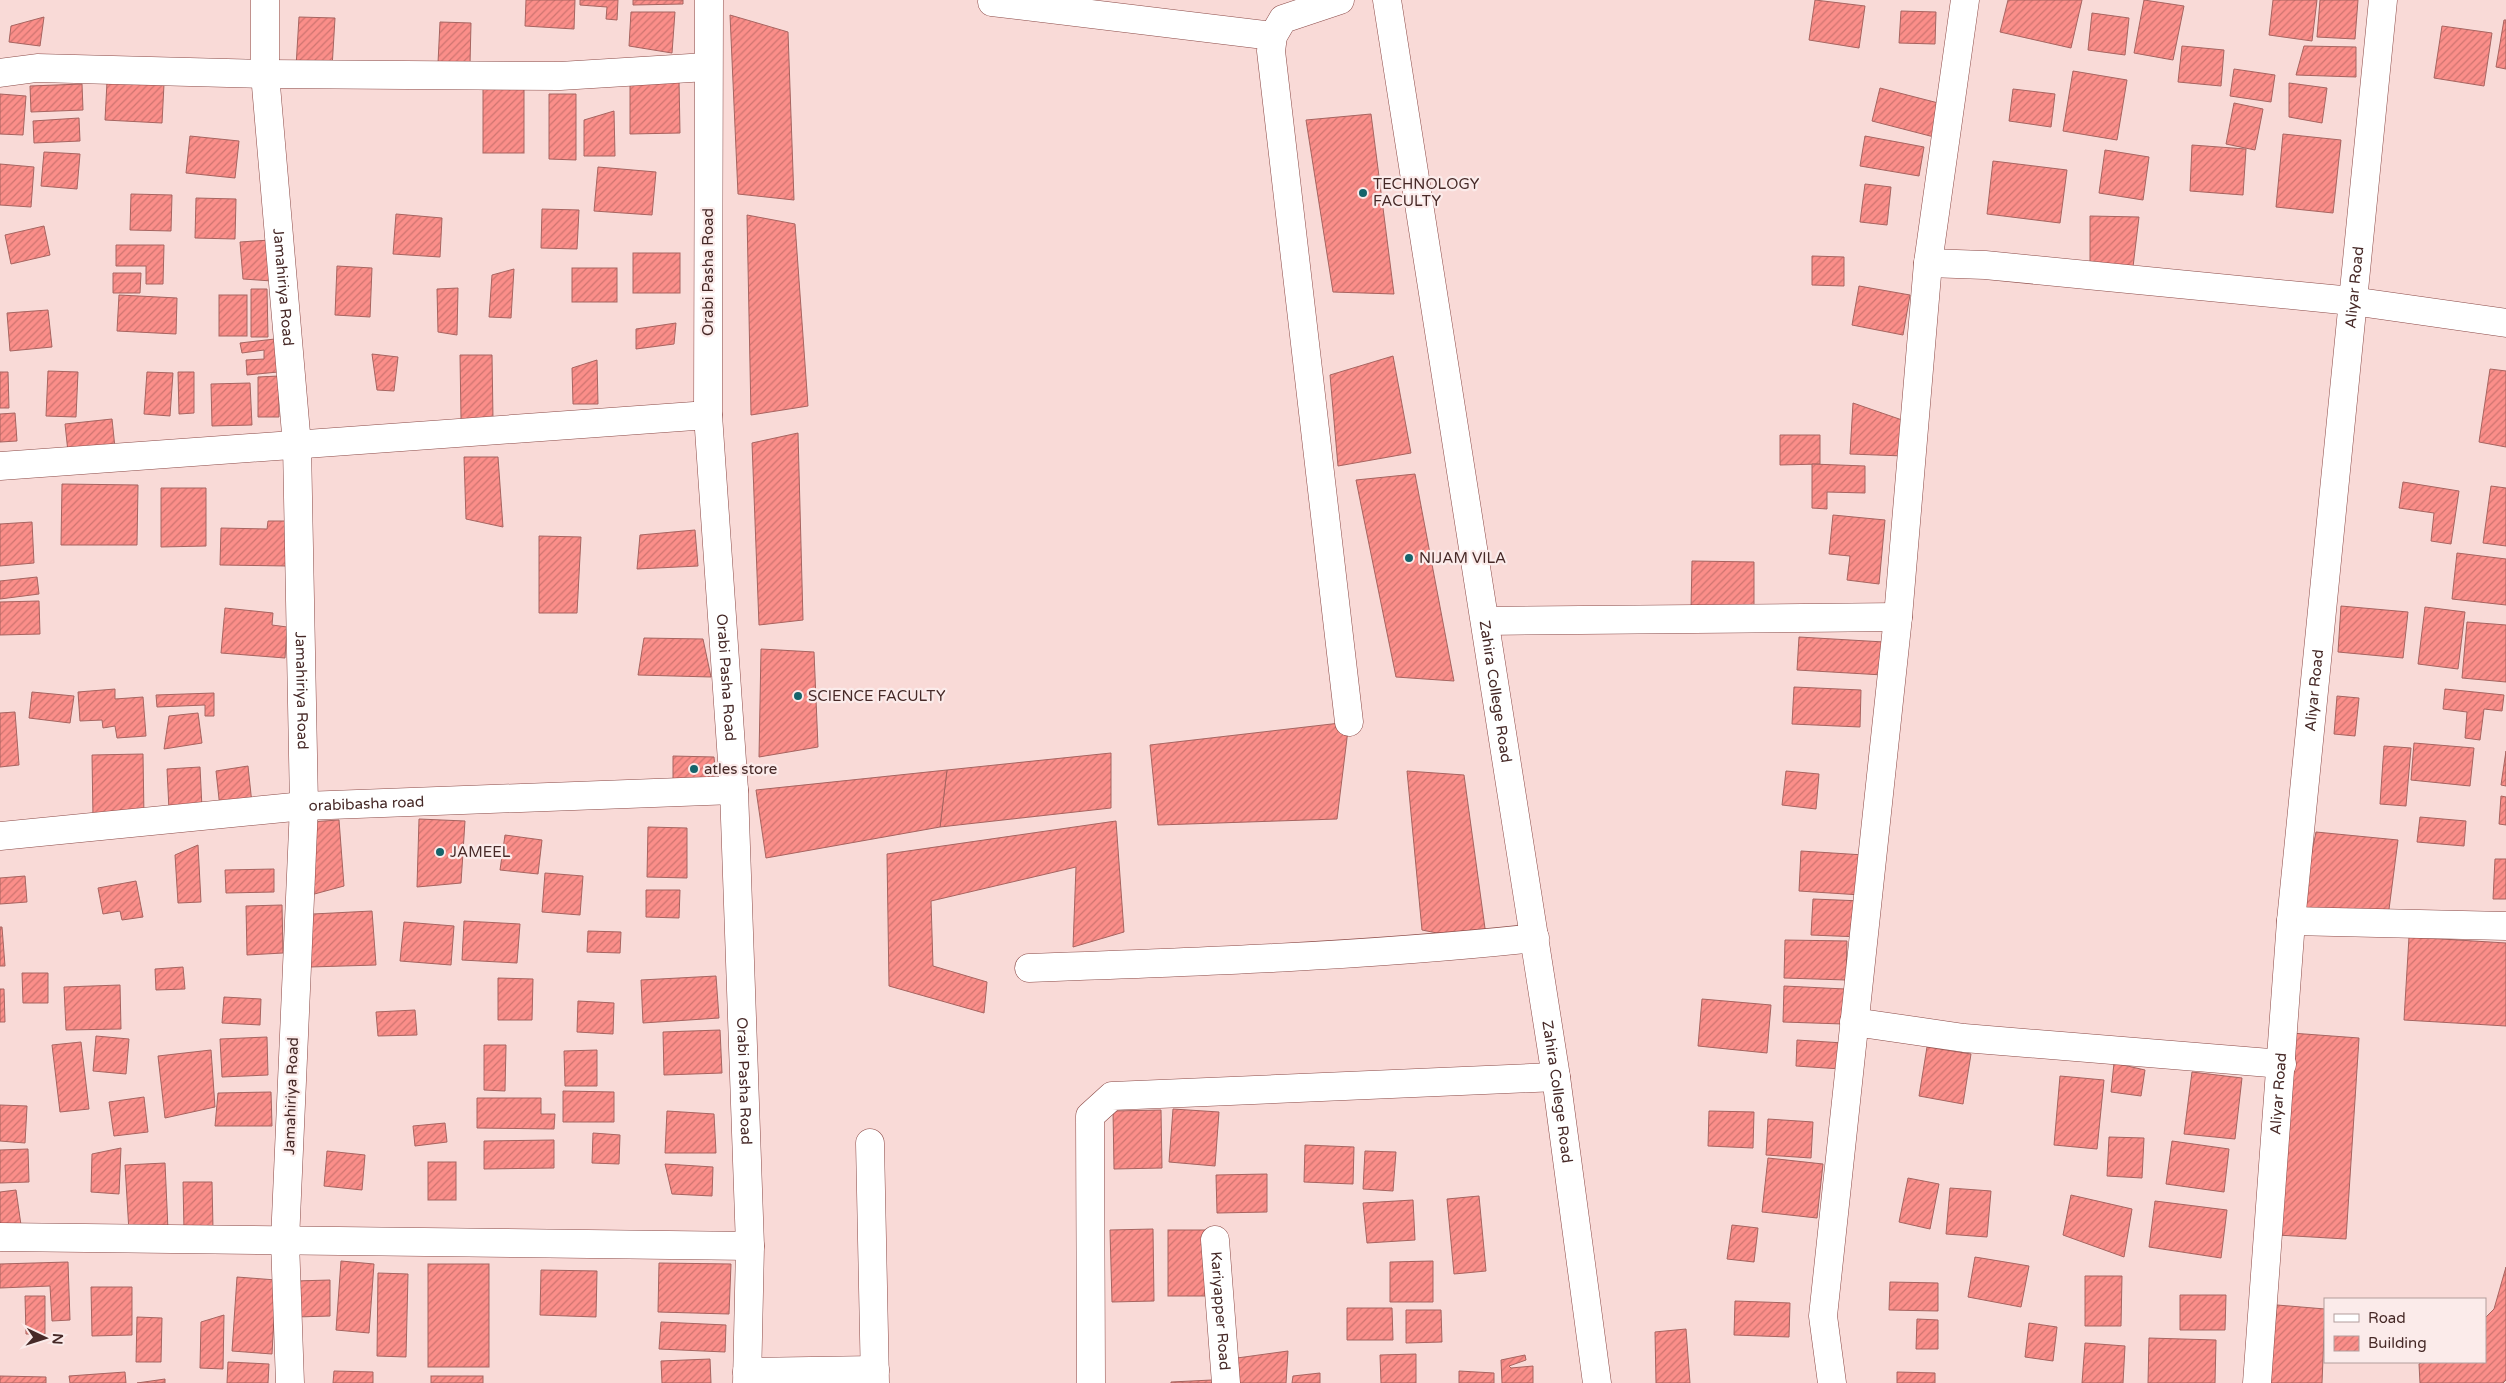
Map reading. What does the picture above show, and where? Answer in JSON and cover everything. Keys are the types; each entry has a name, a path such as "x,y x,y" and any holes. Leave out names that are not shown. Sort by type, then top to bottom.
{"street":[{"name":"Jamahiriya Road","path":"265,0 265,74 297,446 304,806 285,1241 290,1383"},
{"name":"Orabi Pasha Road","path":"709,0 707,67 708,415 734,790 750,1246 747,1377"},
{"path":"1340,0 1282,19 1273,36 1271,50 1349,722"},
{"name":"Zahira College Road","path":"1388,0 1535,938 1556,1077 1597,1383"},
{"path":"1832,1383 1823,1316 1898,617 1928,263 1963,0"},
{"name":"Aliyar Road","path":"2257,1383 2282,1064 2291,921 2383,0"},
{"path":"992,2 1273,36"},
{"path":"0,73 37,68 265,74 560,76 707,67"},
{"path":"1928,263 1985,265 2352,301 2506,323"},
{"path":"0,466 708,415"},
{"path":"1485,622 1898,617"},
{"name":"orabibasha road","path":"0,836 304,806 734,790"},
{"path":"2291,921 2506,926"},
{"path":"1030,968 1261,960 1438,948 1535,938"},
{"path":"1854,1022 1964,1038 2282,1064"},
{"path":"1091,1383 1090,1116 1112,1096 1556,1077"},
{"path":"747,1377 875,1377 870,1143"},
{"path":"0,1236 750,1246"},
{"name":"Kariyapper Road","path":"1216,1240 1226,1383"}],"building":[{"path":"526,0 575,0 574,29 525,26"},
{"path":"580,0 618,0 617,20 606,19 607,7 580,5"},
{"path":"633,0 683,0 683,4 633,5"},
{"path":"1815,0 1865,6 1859,48 1809,40"},
{"path":"2008,0 2082,0 2071,48 2000,32"},
{"path":"2144,0 2184,6 2173,60 2134,53"},
{"path":"2273,0 2317,0 2312,41 2269,35"},
{"path":"2320,0 2358,0 2355,39 2317,37"},
{"path":"1901,11 1936,12 1935,44 1899,43"},
{"path":"631,12 675,12 672,53 629,46"},
{"path":"2092,13 2129,18 2125,55 2088,50"},
{"path":"730,15 788,32 794,200 738,194"},
{"path":"44,17 40,46 9,42 11,26"},
{"path":"299,17 335,18 332,68 296,67"},
{"path":"2504,20 2506,20 2506,69 2496,67"},
{"path":"440,22 471,23 470,64 438,63"},
{"path":"2442,26 2492,33 2484,86 2434,78"},
{"path":"2182,46 2224,50 2221,86 2178,82"},
{"path":"2304,46 2356,47 2356,77 2296,75"},
{"path":"2234,69 2275,75 2271,102 2230,96"},
{"path":"2073,71 2127,80 2117,140 2063,131"},
{"path":"630,80 679,80 680,133 630,134"},
{"path":"107,82 164,84 162,123 105,120"},
{"path":"2289,83 2327,88 2322,123 2289,117"},
{"path":"82,84 83,110 31,112 30,86"},
{"path":"483,86 524,86 524,153 483,153"},
{"path":"1880,88 1946,105 1938,138 1872,121"},
{"path":"2013,89 2055,94 2051,127 2009,121"},
{"path":"0,94 26,96 23,135 0,134"},
{"path":"549,94 576,94 576,160 549,159"},
{"path":"2234,103 2263,109 2255,150 2226,144"},
{"path":"614,111 615,156 584,156 584,120"},
{"path":"1371,114 1394,294 1333,292 1306,120"},
{"path":"79,118 80,141 34,143 33,121"},
{"path":"2283,134 2341,140 2333,213 2276,207"},
{"path":"190,136 239,141 235,178 186,173"},
{"path":"1865,136 1924,147 1919,176 1860,166"},
{"path":"2192,145 2246,149 2243,195 2190,191"},
{"path":"2105,150 2149,157 2143,200 2099,193"},
{"path":"44,152 80,154 77,189 41,186"},
{"path":"1993,161 2067,170 2060,223 1987,214"},
{"path":"0,164 34,167 31,207 0,205"},
{"path":"598,167 656,172 652,215 594,211"},
{"path":"1865,184 1891,187 1887,225 1860,222"},
{"path":"131,194 172,195 171,231 130,230"},
{"path":"196,198 236,199 235,239 195,238"},
{"path":"542,209 579,210 577,249 541,248"},
{"path":"396,214 442,218 440,257 393,254"},
{"path":"747,215 795,224 808,406 751,415"},
{"path":"2090,216 2139,217 2133,267 2090,265"},
{"path":"44,226 50,255 11,264 5,235"},
{"path":"270,240 272,281 243,279 240,242"},
{"path":"116,245 164,245 163,284 146,284 146,266 116,266"},
{"path":"633,253 680,253 680,293 633,293"},
{"path":"1812,256 1844,257 1844,286 1812,285"},
{"path":"337,266 372,268 370,317 335,315"},
{"path":"572,268 617,268 617,302 572,302"},
{"path":"514,269 511,318 489,317 492,275"},
{"path":"113,273 141,273 140,293 113,293"},
{"path":"1859,286 1910,295 1903,335 1852,325"},
{"path":"458,288 457,335 438,332 437,289"},
{"path":"251,289 267,289 268,337 251,337"},
{"path":"119,295 177,298 176,334 117,331"},
{"path":"219,295 247,295 247,336 219,336"},
{"path":"48,310 52,347 10,351 7,313"},
{"path":"676,323 674,344 636,349 636,329"},
{"path":"275,339 278,372 247,375 246,360 264,359 264,350 242,353 240,343"},
{"path":"372,354 398,357 394,391 377,390"},
{"path":"460,355 492,355 493,419 461,419"},
{"path":"1393,356 1411,453 1338,466 1330,375"},
{"path":"597,360 598,404 573,404 572,368"},
{"path":"2490,369 2506,371 2506,447 2479,442"},
{"path":"48,371 78,372 76,417 46,416"},
{"path":"0,372 8,372 9,408 0,408"},
{"path":"147,372 173,373 170,416 144,414"},
{"path":"178,372 194,372 194,413 179,414"},
{"path":"279,376 279,417 258,417 258,377"},
{"path":"250,383 252,425 212,426 211,384"},
{"path":"1853,403 1905,421 1904,456 1850,454"},
{"path":"15,413 17,441 0,442 0,414"},
{"path":"112,419 115,448 68,452 65,424"},
{"path":"798,433 803,620 759,625 752,443"},
{"path":"1780,435 1820,435 1820,464 1780,465"},
{"path":"464,457 498,457 503,527 466,519"},
{"path":"1812,464 1865,466 1865,493 1827,492 1827,509 1812,508"},
{"path":"1415,474 1454,681 1396,677 1356,480"},
{"path":"2403,482 2459,491 2451,544 2431,541 2434,513 2399,508"},
{"path":"62,484 138,485 137,545 61,545"},
{"path":"2491,486 2506,488 2506,546 2483,543"},
{"path":"161,488 206,488 206,546 161,547"},
{"path":"1833,515 1885,520 1879,584 1847,580 1850,556 1829,554"},
{"path":"268,521 288,521 287,566 220,565 221,528 267,529"},
{"path":"32,522 34,563 0,566 0,524"},
{"path":"695,530 698,566 637,569 640,535"},
{"path":"539,536 581,537 577,613 539,613"},
{"path":"2457,553 2506,559 2506,605 2452,599"},
{"path":"1692,561 1754,562 1754,610 1691,609"},
{"path":"37,577 39,594 0,599 0,581"},
{"path":"39,601 40,634 0,635 0,602"},
{"path":"2341,606 2408,612 2403,658 2338,652"},
{"path":"2425,607 2465,612 2458,669 2418,664"},
{"path":"225,608 273,613 272,625 287,627 285,658 221,653"},
{"path":"2467,622 2506,625 2506,682 2462,678"},
{"path":"1799,637 1884,642 1883,675 1797,670"},
{"path":"644,638 703,639 711,677 638,675"},
{"path":"761,649 814,652 818,747 759,757"},
{"path":"1794,687 1861,690 1860,727 1792,724"},
{"path":"115,689 115,699 143,697 146,736 117,738 115,726 103,728 102,720 80,721 78,692"},
{"path":"2445,689 2504,695 2502,711 2484,709 2480,740 2465,738 2467,712 2443,709"},
{"path":"32,692 74,696 70,723 29,718"},
{"path":"214,693 214,716 205,716 205,705 157,707 156,695"},
{"path":"2337,696 2359,698 2355,736 2334,734"},
{"path":"15,712 19,765 0,767 0,713"},
{"path":"198,713 202,743 164,749 169,716"},
{"path":"1349,722 1337,819 1158,825 1150,745"},
{"path":"2414,743 2474,748 2470,786 2411,780"},
{"path":"2384,746 2411,748 2406,806 2380,804"},
{"path":"2506,751 2506,786 2501,785"},
{"path":"1111,753 1111,808 940,827 947,770"},
{"path":"143,754 144,818 93,819 92,755"},
{"name":"atles store","path":"673,756 714,757 716,781 673,782"},
{"path":"248,766 252,804 220,808 216,771"},
{"path":"200,767 202,808 169,810 167,769"},
{"path":"947,770 940,827 766,858 756,790"},
{"path":"1407,771 1464,775 1487,943 1422,930"},
{"path":"1786,771 1819,774 1816,809 1782,805"},
{"path":"2501,796 2506,797 2506,825 2499,824"},
{"path":"2420,817 2466,821 2464,846 2417,842"},
{"name":"JAMEEL","path":"419,819 465,821 461,883 417,887"},
{"path":"339,820 344,886 307,896 309,822"},
{"path":"1116,821 1124,932 1073,947 1076,867 931,901 933,966 987,982 984,1013 889,986 887,854"},
{"path":"648,827 687,828 687,878 647,877"},
{"path":"2316,832 2398,840 2388,917 2299,915"},
{"path":"505,835 542,840 538,874 500,870"},
{"path":"198,845 201,902 178,903 175,855"},
{"path":"1801,851 1864,855 1861,895 1799,891"},
{"path":"2495,859 2506,859 2506,899 2493,899"},
{"path":"274,869 274,892 226,893 225,870"},
{"path":"545,873 583,876 580,915 542,912"},
{"path":"25,876 27,902 0,904 0,878"},
{"path":"136,881 143,917 122,920 120,911 103,914 98,888"},
{"path":"646,890 680,890 679,918 646,917"},
{"path":"1813,899 1862,901 1860,937 1811,935"},
{"path":"282,905 283,953 247,955 246,906"},
{"path":"372,911 376,965 310,967 313,914"},
{"path":"464,921 520,924 517,963 462,960"},
{"path":"404,922 454,926 451,965 400,961"},
{"path":"0,927 2,927 5,966 0,966"},
{"path":"588,931 621,932 620,953 587,952"},
{"path":"2409,937 2506,943 2506,1026 2404,1020"},
{"path":"1785,940 1847,941 1846,980 1784,978"},
{"path":"183,967 185,989 156,990 155,969"},
{"path":"22,973 48,973 48,1003 23,1003"},
{"path":"716,976 719,1018 643,1023 641,980"},
{"path":"498,978 533,979 532,1020 498,1020"},
{"path":"120,985 121,1029 66,1030 64,987"},
{"path":"1784,986 1845,989 1843,1024 1783,1022"},
{"path":"0,989 4,989 5,1022 0,1022"},
{"path":"224,997 261,999 260,1025 222,1023"},
{"path":"1702,999 1771,1005 1767,1053 1698,1046"},
{"path":"578,1001 614,1003 613,1034 577,1032"},
{"path":"415,1010 417,1035 378,1036 376,1012"},
{"path":"720,1030 722,1073 664,1075 663,1032"},
{"path":"2291,1033 2359,1038 2346,1239 2277,1235"},
{"path":"96,1036 129,1039 126,1074 93,1071"},
{"path":"267,1037 268,1075 222,1077 220,1039"},
{"path":"1797,1040 1843,1043 1841,1069 1796,1066"},
{"path":"81,1042 89,1109 60,1112 52,1045"},
{"path":"484,1045 506,1045 505,1091 484,1090"},
{"path":"1927,1047 1971,1054 1963,1104 1919,1096"},
{"path":"211,1050 215,1107 165,1118 158,1056"},
{"path":"597,1050 597,1086 565,1086 564,1051"},
{"path":"2114,1063 2145,1070 2141,1096 2111,1092"},
{"path":"2192,1072 2242,1078 2235,1139 2184,1134"},
{"path":"2060,1076 2104,1080 2097,1149 2054,1145"},
{"path":"563,1091 614,1092 614,1122 563,1122"},
{"path":"271,1092 272,1126 215,1126 218,1093"},
{"path":"144,1097 148,1132 114,1136 109,1102"},
{"path":"477,1098 541,1098 541,1114 555,1114 554,1129 477,1128"},
{"path":"0,1105 27,1106 25,1143 0,1141"},
{"path":"1173,1109 1219,1112 1215,1166 1169,1162"},
{"path":"1161,1110 1162,1168 1114,1169 1113,1111"},
{"path":"667,1111 714,1114 716,1153 665,1153"},
{"path":"1709,1111 1754,1112 1753,1148 1708,1146"},
{"path":"1768,1119 1813,1122 1811,1158 1766,1155"},
{"path":"445,1123 447,1142 415,1146 413,1126"},
{"path":"593,1133 620,1135 619,1164 592,1163"},
{"path":"2109,1137 2144,1138 2142,1178 2107,1176"},
{"path":"554,1140 554,1168 484,1169 484,1141"},
{"path":"2172,1141 2229,1149 2224,1192 2166,1184"},
{"path":"1305,1145 1354,1147 1353,1184 1304,1182"},
{"path":"121,1148 119,1194 91,1192 92,1154"},
{"path":"28,1149 29,1182 0,1183 0,1150"},
{"path":"327,1151 365,1155 362,1190 324,1186"},
{"path":"1365,1151 1396,1152 1393,1191 1363,1189"},
{"path":"1768,1158 1823,1164 1817,1218 1762,1212"},
{"path":"428,1162 456,1162 456,1200 428,1200"},
{"path":"165,1163 168,1230 129,1232 125,1165"},
{"path":"665,1164 713,1167 712,1196 672,1194"},
{"path":"1267,1174 1267,1212 1217,1213 1216,1175"},
{"path":"1908,1178 1939,1184 1930,1229 1899,1222"},
{"path":"183,1182 212,1182 213,1229 184,1230"},
{"path":"1950,1188 1991,1191 1987,1237 1946,1234"},
{"path":"16,1190 21,1225 0,1228 0,1192"},
{"path":"2071,1195 2132,1209 2124,1257 2063,1235"},
{"path":"1479,1196 1486,1271 1454,1274 1447,1199"},
{"path":"1413,1200 1415,1240 1367,1243 1363,1203"},
{"path":"2155,1201 2227,1210 2221,1258 2149,1247"},
{"path":"1732,1225 1758,1228 1754,1262 1727,1259"},
{"path":"1153,1229 1154,1301 1112,1302 1110,1230"},
{"path":"1168,1230 1205,1230 1205,1296 1168,1296"},
{"path":"1975,1257 2029,1266 2021,1307 1968,1297"},
{"path":"341,1261 374,1264 369,1333 336,1330"},
{"path":"1433,1261 1433,1302 1390,1302 1390,1262"},
{"path":"68,1262 70,1320 52,1321 50,1286 0,1288 0,1264"},
{"path":"659,1263 731,1264 729,1314 658,1312"},
{"path":"428,1264 489,1264 489,1367 428,1367"},
{"path":"2506,1267 2506,1380 2503,1383 2420,1383 2419,1364 2421,1363 2486,1363 2486,1317 2494,1309"},
{"path":"541,1270 597,1271 596,1317 540,1315"},
{"path":"378,1273 408,1274 406,1357 377,1356"},
{"path":"2085,1276 2122,1276 2121,1326 2085,1326"},
{"path":"237,1277 276,1280 272,1354 232,1351"},
{"path":"330,1280 330,1316 296,1317 295,1281"},
{"path":"1890,1282 1938,1283 1938,1311 1889,1310"},
{"path":"91,1287 132,1287 132,1335 92,1336"},
{"path":"2180,1295 2226,1295 2225,1330 2180,1330"},
{"path":"25,1296 45,1296 45,1334 26,1334"},
{"path":"1735,1301 1790,1303 1789,1337 1734,1335"},
{"path":"2277,1305 2324,1309 2322,1383 2269,1383"},
{"path":"1347,1308 1392,1308 1393,1340 1347,1340"},
{"path":"1406,1310 1441,1310 1442,1342 1406,1343"},
{"path":"224,1315 223,1369 200,1368 201,1322"},
{"path":"137,1317 162,1318 161,1362 136,1362"},
{"path":"1917,1319 1938,1320 1938,1349 1916,1349"},
{"path":"661,1322 726,1325 725,1352 659,1349"},
{"path":"2029,1323 2057,1327 2053,1361 2025,1357"},
{"path":"1686,1329 1690,1383 1656,1383 1655,1332"},
{"path":"2149,1338 2216,1340 2215,1383 2148,1383"},
{"path":"2085,1343 2125,1346 2123,1383 2082,1383"},
{"path":"1288,1351 1286,1383 1238,1383 1237,1358"},
{"path":"1416,1354 1416,1383 1381,1383 1380,1355"},
{"path":"1525,1355 1526,1360 1509,1366 1511,1368 1533,1366 1533,1383 1502,1383 1501,1360"},
{"path":"710,1359 711,1383 662,1383 661,1361"},
{"path":"228,1362 269,1364 268,1383 227,1383"},
{"path":"334,1371 373,1372 373,1383 333,1383"},
{"path":"1459,1371 1494,1373 1494,1383 1459,1383"},
{"path":"125,1372 126,1383 70,1383 69,1376"},
{"path":"1897,1372 1935,1373 1935,1383 1897,1383"},
{"path":"1320,1373 1320,1383 1292,1383 1293,1376"},
{"path":"0,1376 46,1377 46,1383 0,1383"},
{"path":"431,1376 483,1376 483,1383 431,1383"},
{"path":"165,1379 165,1383 137,1383"},
{"path":"1212,1380 1212,1383 1171,1383 1171,1382"}],"place":[{"name":"TECHNOLOGY FACULTY","path":"1363,193"},
{"name":"NIJAM VILA","path":"1409,558"},
{"name":"SCIENCE FACULTY","path":"798,696"},
{"name":"atles store","path":"694,769"},
{"name":"JAMEEL","path":"440,852"}]}
